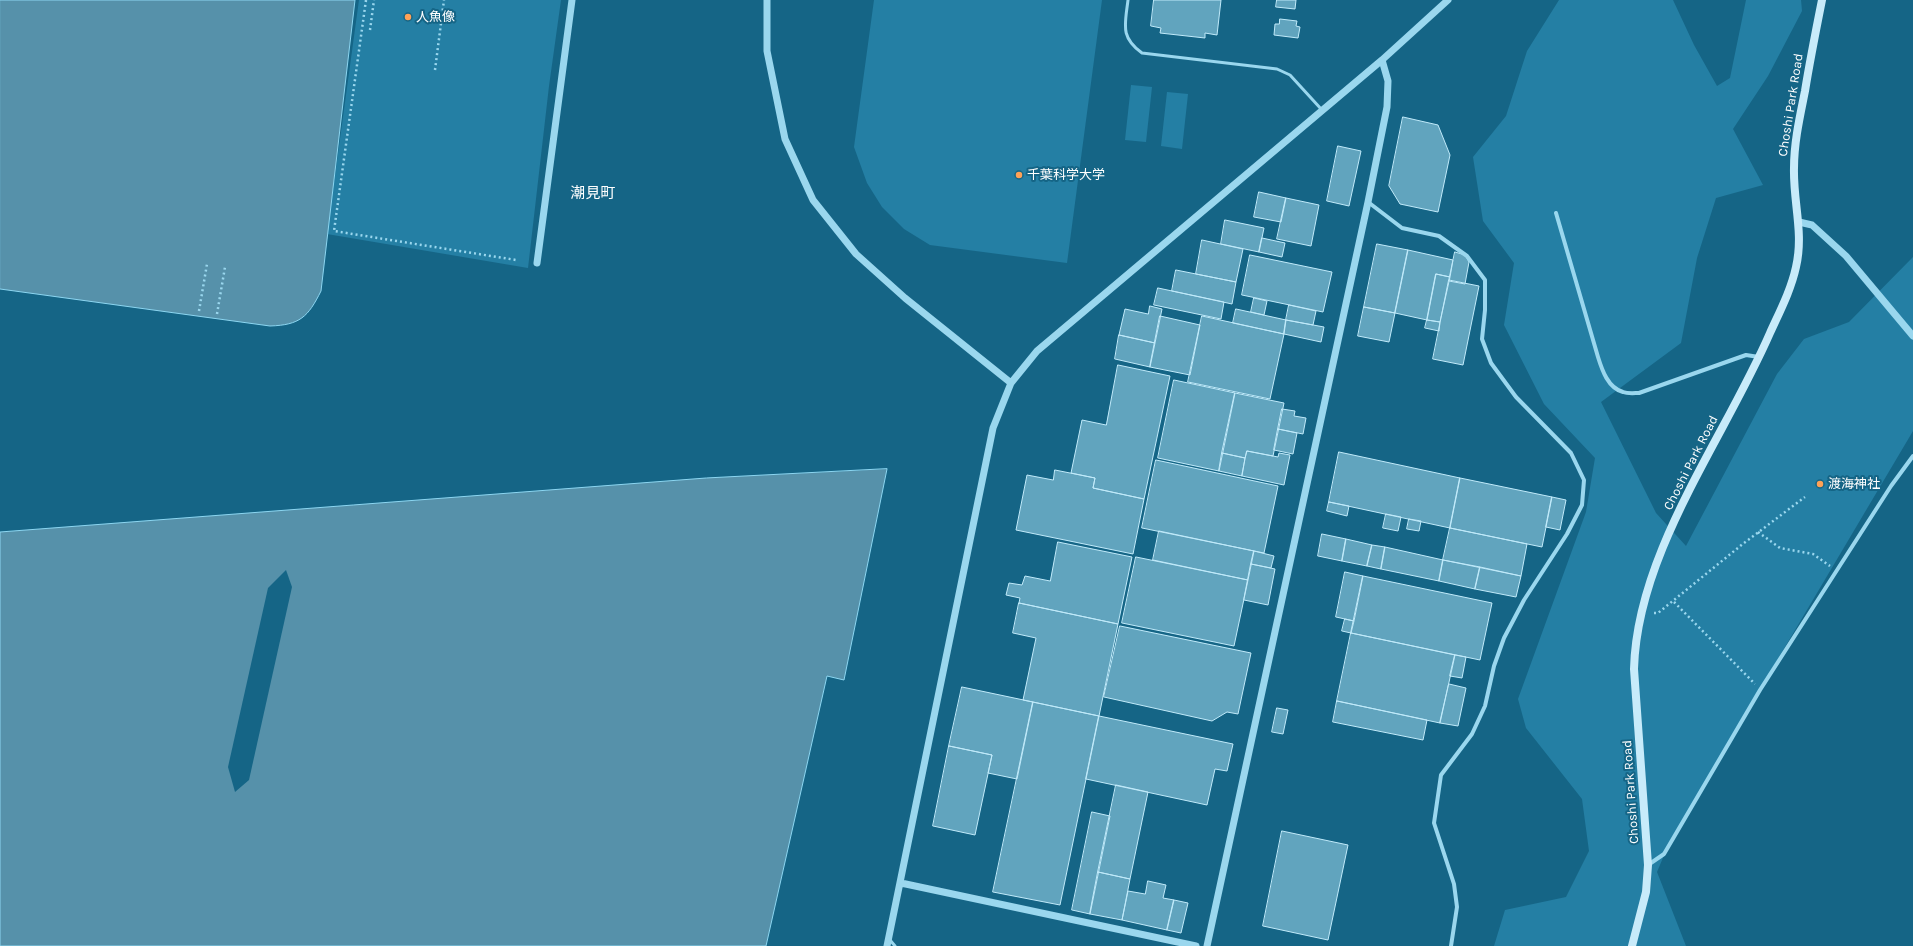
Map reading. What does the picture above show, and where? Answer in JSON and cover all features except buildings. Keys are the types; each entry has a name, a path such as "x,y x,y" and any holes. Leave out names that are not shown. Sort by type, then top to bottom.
{"main road":[{"name":"Choshi Park Road","path":"1632,946 1646,892 1648,865 1634,670 1635,642 1641,612 1655,569 1677,516 1760,357 1787,294 1796,267 1800,244 1800,222 1794,187 1794,167 1798,125 1822,0"}],"street":[{"path":"538,263 572,0"},
{"path":"767,0 767,51 785,139 813,200 856,254 905,298 1012,383"},
{"path":"887,946 993,428 1012,383 1037,351 1382,60 1448,0"},
{"path":"1207,946 1368,202 1387,107 1388,81 1382,60"},
{"path":"1368,202 1402,228 1439,236 1467,256 1484,280 1486,310 1482,339 1491,364 1516,397 1571,453 1584,480 1582,505 1566,534 1524,600 1504,638 1494,666 1485,706 1472,734 1441,775 1434,823 1454,884 1457,907 1451,946"},
{"path":"1556,213 1598,357 1604,374 1612,385 1623,392 1639,393 1746,355 1760,357"},
{"path":"1800,222 1812,225 1846,256 1913,336"},
{"path":"1648,865 1664,854 1760,690 1891,486 1913,456"},
{"path":"901,883 1196,946"}],"lane":[{"path":"1128,0 1124,30 1128,40 1142,53 1277,69 1290,75 1322,110"},
{"path":"889,938 895,946"}],"path":[{"path":"366,0 334,231 516,260"},
{"path":"370,30 374,0"},
{"path":"435,70 444,0"},
{"path":"200,310 207,264"},
{"path":"217,314 225,267"},
{"path":"1641,612 1658,614 1758,532 1805,497"},
{"path":"1758,532 1780,548 1813,554 1837,570"},
{"path":"1674,602 1760,690"}],"shaded area":[{"path":"0,0 355,0 321,291 312,307 302,318 289,324 270,326 0,289"},
{"path":"359,0 561,0 549,86 528,268 327,234"},
{"path":"874,0 1102,0 1067,263 930,245 904,229 882,207 867,183 854,147"},
{"path":"1559,0 1673,0 1694,45 1717,86 1730,78 1746,0 1801,0 1802,11 1768,76 1733,129 1763,185 1716,198 1697,258 1681,343 1601,402 1656,513 1686,546 1777,374 1804,339 1849,322 1913,257 1913,431 1670,841 1657,872 1686,946 1494,946 1505,910 1566,897 1589,851 1582,799 1526,728 1518,699 1586,512 1595,458 1544,404 1504,325 1514,263 1483,221 1473,157 1506,116 1527,51"},
{"path":"1131,85 1152,87 1146,142 1125,140"},
{"path":"1167,92 1188,94 1182,149 1161,146"},
{"path":"887,469 844,680 827,676 766,946 0,946 0,532 706,478"}],"pier":[{"path":"286,570 292,587 249,780 235,792 228,767 268,588"}],"place":[{"name":"人魚像","path":"408,17"},
{"name":"千葉科学大学","path":"1019,175"},
{"name":"渡海神社","path":"1820,484"}],"district":[{"name":"潮見町","path":"593,194"}]}
